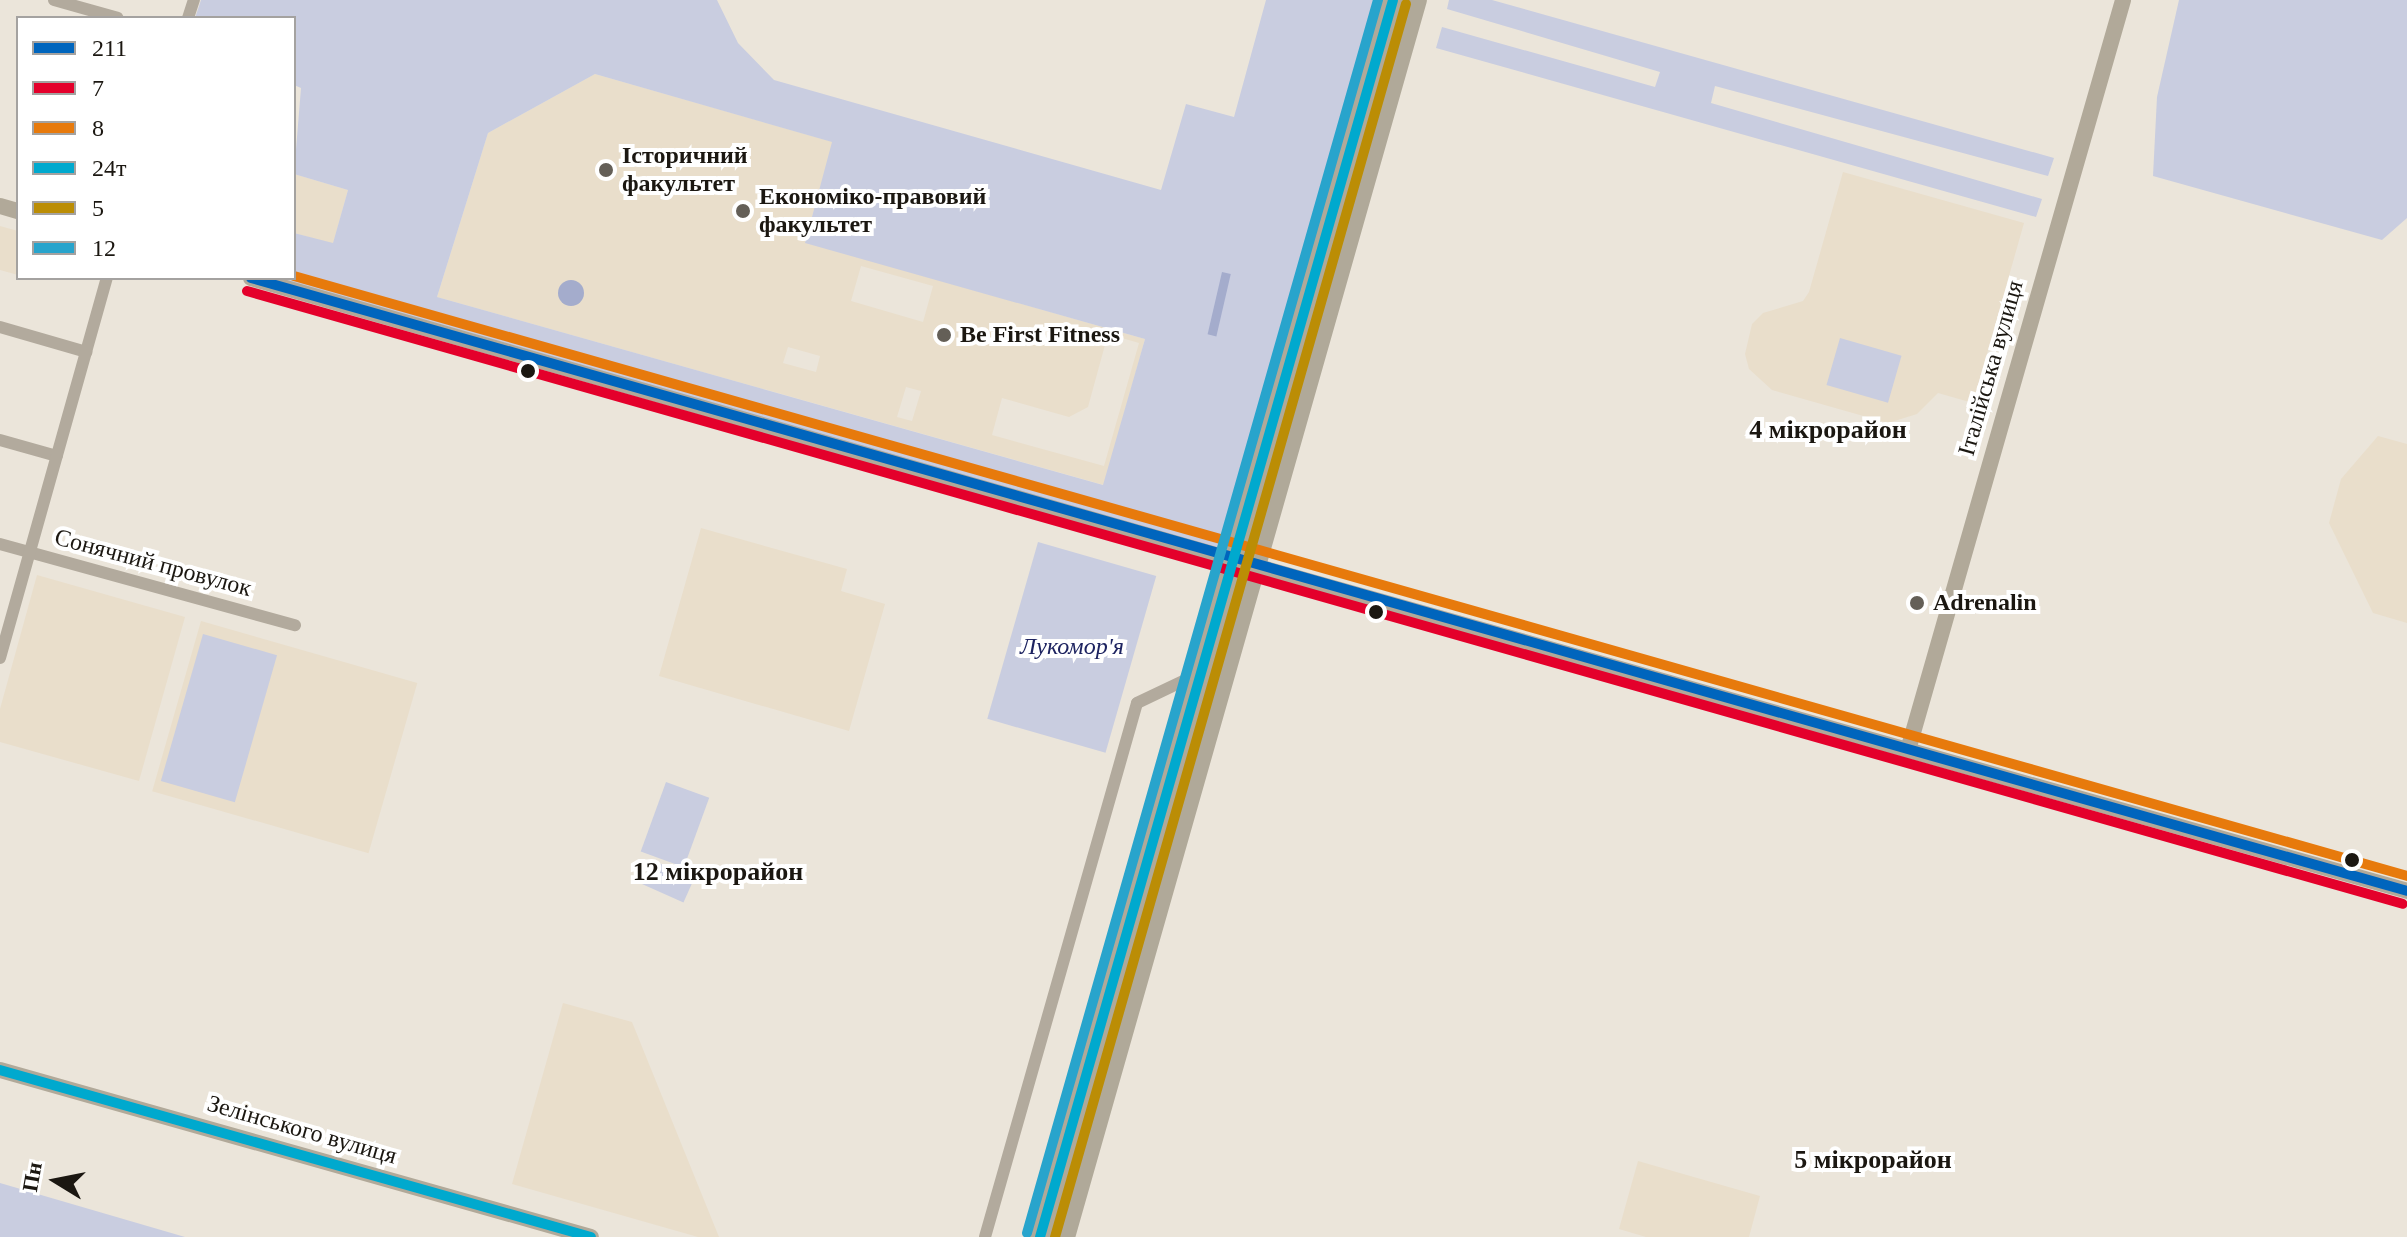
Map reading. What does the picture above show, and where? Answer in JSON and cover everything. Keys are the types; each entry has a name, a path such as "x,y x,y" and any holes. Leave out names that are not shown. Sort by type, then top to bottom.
{"highway":[{"path":"1040,1237 1393,0"},
{"path":"1064,1237 1416,0"},
{"path":"1233,560 1255,566"}],"main road":[{"name":"Італійська вулиця","path":"1908,750 2123,0"},
{"path":"258,280 1233,560"},
{"path":"1255,566 2407,891"},
{"name":"Зелінського вулиця","path":"0,1070 591,1237"}],"street":[{"path":"54,0 111,16"},
{"path":"0,658 106,280"},
{"path":"0,327 86,352"},
{"path":"0,440 57,456"},
{"name":"Сонячний провулок","path":"0,544 295,625"},
{"path":"985,1237 1137,703 1201,673"}],"shaded area":[{"path":"595,74 833,142 805,242 1145,339 1104,485 437,297 488,133","holes":["861,266 933,286 923,322 851,301","1108,334 1139,343 1104,466 992,435 1002,398 1069,417 1088,407","788,347 820,356 816,372 783,363","906,387 921,391 912,421 897,417"]},
{"path":"1843,172 2024,223 1973,403 1938,393 1917,414 1888,423 1772,390 1749,369 1745,354 1752,324 1763,313 1803,301 1809,292"},
{"path":"296,175 348,190 333,244 296,234"},
{"path":"0,226 16,230 16,274 0,270"},
{"path":"2378,436 2407,444 2407,623 2373,613 2329,523 2341,479"},
{"path":"701,528 847,569 841,591 885,604 849,731 659,676"},
{"path":"37,575 185,617 139,781 0,742 0,709"},
{"path":"201,621 417,683 368,853 152,791"},
{"path":"563,1003 632,1022 719,1237 698,1237 512,1184"},
{"path":"1638,1161 1760,1196 1749,1237 1646,1237 1619,1229"}],"green space":[{"path":"201,0 717,0 738,43 774,80 1161,190 1186,104 1234,117 1266,0 1384,0 1261,415 1266,417 1228,552 283,280 296,280 296,234 333,243 348,190 296,175 301,88 296,86 296,16 196,16","holes":["595,74 832,142 805,243 1145,339 1103,485 437,297 488,133"]},
{"path":"1449,0 1492,0 2054,158 2048,176 1715,86 1711,103 2042,199 2036,217 1436,48 1442,27 1655,87 1660,72 1447,9"},
{"path":"2179,0 2407,0 2407,218 2382,240 2153,176 2157,97"},
{"path":"1840,338 1902,356 1888,403 1826,385"},
{"name":"Лукомор'я","path":"1038,542 1156,576 1106,753 987,719"},
{"path":"203,634 277,655 235,802 161,781"},
{"path":"666,782 709,798 684,867 641,852"},
{"path":"652,860 694,879 683,902 641,884"},
{"path":"0,1183 185,1237 0,1237"}],"water":[{"path":"1222,272 1231,274 1216,336 1208,334"},
{"path":"571,280 580,284 584,293 580,302 571,306 562,302 558,293 562,284"}],"transit line":[{"name":"12","path":"1027,1233 1378,0"},
{"name":"24т","path":"1040,1237 1393,0"},
{"name":"5","path":"1055,1237 1406,4"},
{"name":"8","path":"296,277 2407,876"},
{"name":"211","path":"258,280 2407,891"},
{"name":"7","path":"247,291 2403,904"},
{"name":"24т","path":"0,1070 591,1237"}],"place":[{"name":"Історичний факультет","path":"606,170"},
{"name":"Економіко-правовий факультет","path":"743,211"},
{"name":"Be First Fitness","path":"944,335"},
{"name":"Adrenalin","path":"1917,603"}],"district":[{"name":"4 мікрорайон","path":"1828,430"},
{"name":"12 мікрорайон","path":"718,872"},
{"name":"5 мікрорайон","path":"1873,1160"}]}
